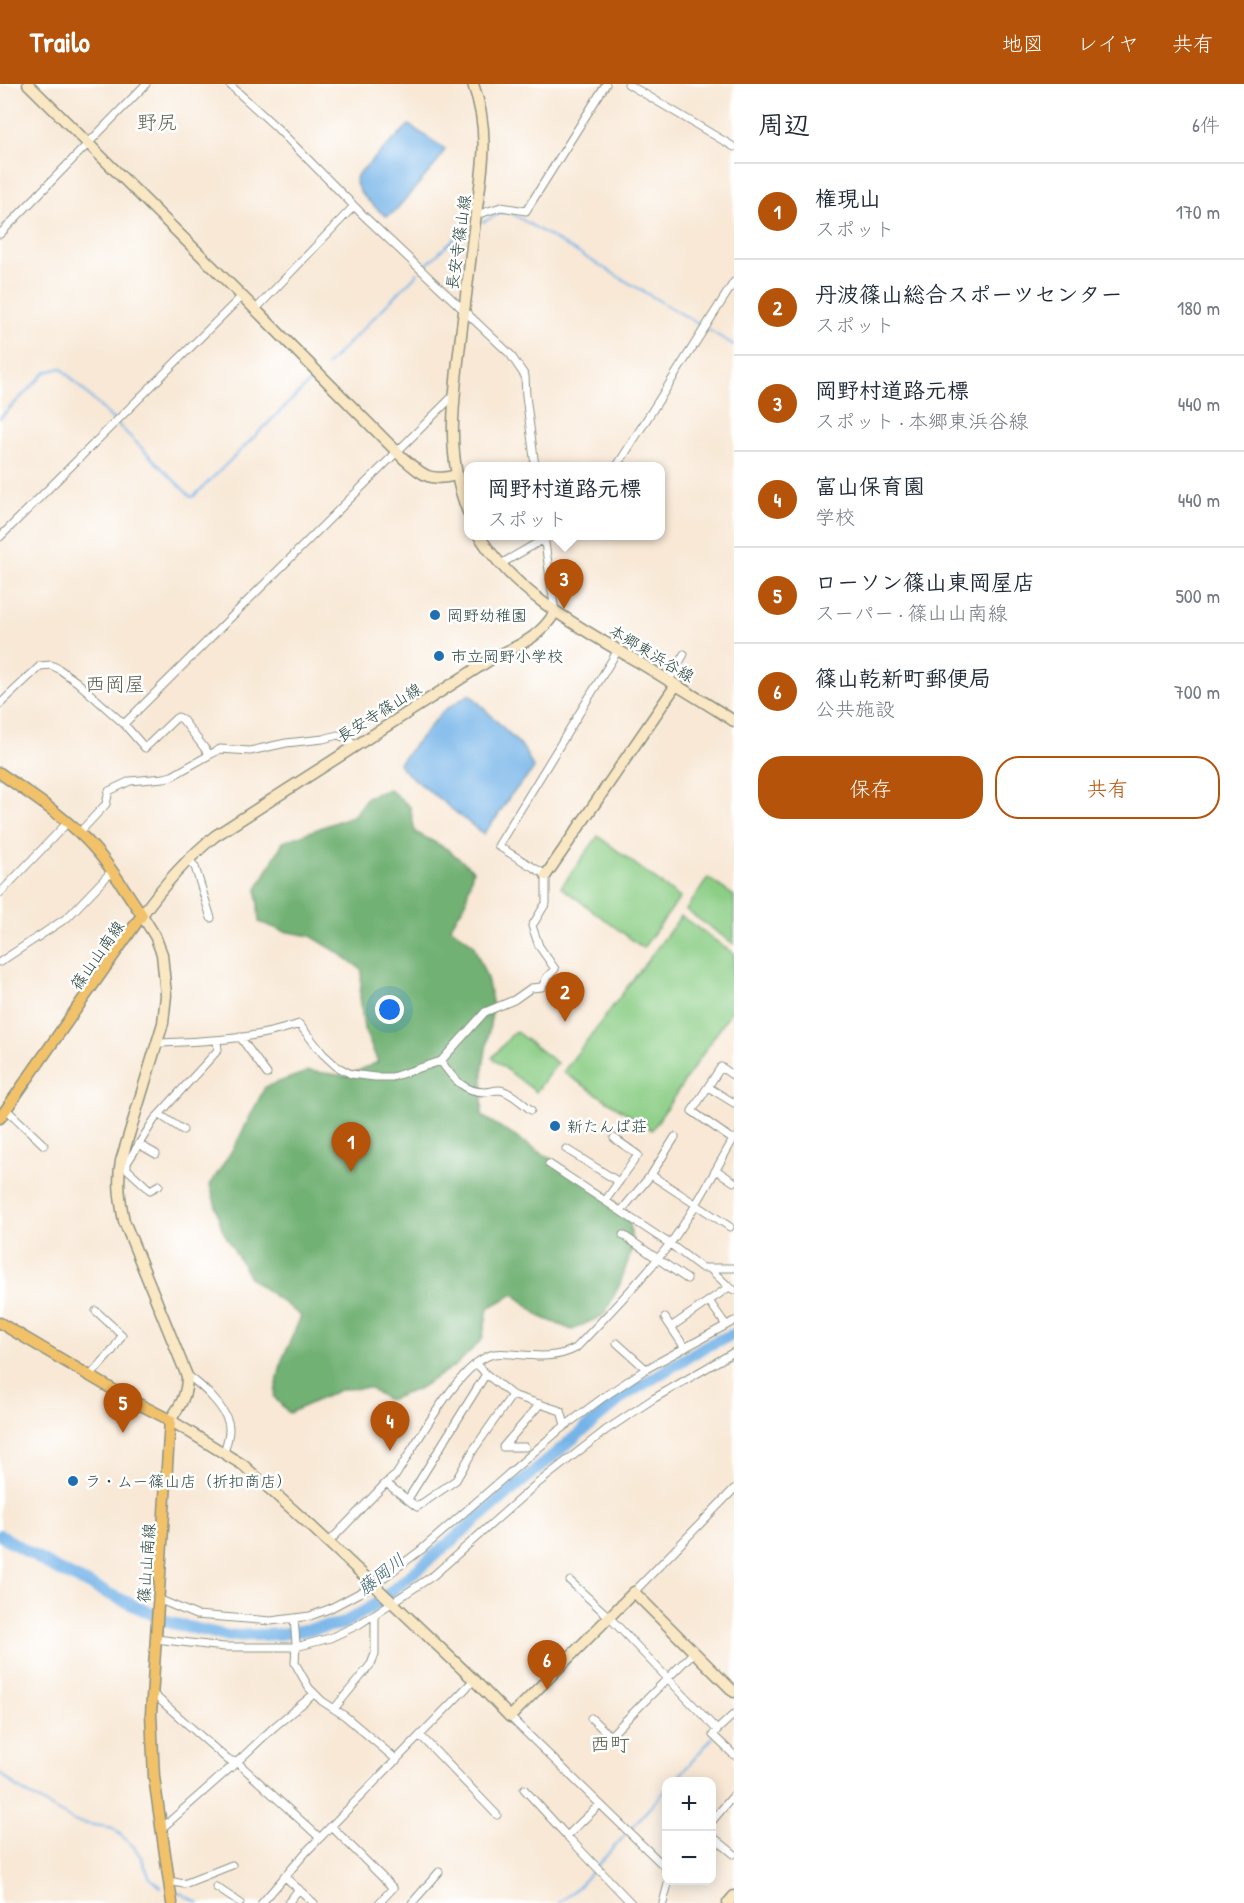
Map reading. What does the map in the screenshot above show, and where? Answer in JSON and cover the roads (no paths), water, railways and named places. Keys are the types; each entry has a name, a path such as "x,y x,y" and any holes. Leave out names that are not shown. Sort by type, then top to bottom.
{"main road":[{"name":"篠山山南線","path":"0,773 68,823 94,847 142,915 3,1114"},
{"path":"0,1323 170,1420"},
{"name":"篠山山南線","path":"170,1420 151,1714 154,1777 172,1903"}],"street":[{"path":"28,84 256,309 397,453 430,478 440,479 457,475"},
{"path":"0,234 146,84"},
{"path":"229,84 510,354 525,376 534,462"},
{"name":"長安寺篠山線","path":"464,502 453,450 454,395 484,163 480,103 473,84"},
{"path":"476,215 501,207 526,211 606,84"},
{"path":"628,84 734,147"},
{"path":"256,309 354,206"},
{"path":"620,462 734,282"},
{"path":"0,537 242,296"},
{"path":"124,724 454,395"},
{"path":"482,540 500,565 521,586 555,612"},
{"path":"500,565 540,540"},
{"path":"546,540 555,612"},
{"name":"長安寺篠山線","path":"142,915 188,858 215,836 493,658 529,640 547,625 555,612"},
{"name":"本郷東浜谷線","path":"555,612 734,721"},
{"path":"546,875 498,846 618,650"},
{"path":"157,1042 218,1041 279,1031 299,1024 323,1054 336,1066 351,1074 393,1077 441,1061 485,1012 514,1000 531,988 542,987 547,977 555,969 539,946 532,926 546,903 546,875 672,682 684,654"},
{"path":"0,704 40,666 51,665 76,682 124,724 145,748 178,717 209,754"},
{"path":"79,833 106,804 109,790 130,781 172,776 220,749 250,751 338,735 354,745"},
{"path":"0,893 68,823"},
{"path":"188,858 195,867 211,918"},
{"path":"0,962 68,917 112,871"},
{"path":"142,915 155,936 162,954 166,995 163,1023 124,1162 127,1169 150,1190 159,1185"},
{"path":"240,1037 267,1074"},
{"path":"218,1041 218,1050 154,1120 140,1145 119,1170 124,1221 186,1374 187,1389 183,1402 170,1420 243,1465 329,1542 662,1864"},
{"path":"441,1061 463,1087 484,1092 500,1090 531,1110"},
{"path":"329,1542 396,1475 446,1397 476,1363 494,1354 543,1357 565,1354 576,1348 631,1292 670,1244 734,1139 692,1111 721,1067 734,1076"},
{"path":"708,1087 734,1103"},
{"path":"3,1114 44,1145"},
{"path":"160,1115 183,1130"},
{"path":"621,1211 651,1175 675,1137"},
{"path":"605,1201 638,1155 614,1138"},
{"path":"140,1145 156,1154"},
{"path":"566,1149 619,1182"},
{"path":"549,1164 670,1244 702,1268 734,1268"},
{"path":"716,1170 734,1182"},
{"path":"651,1175 730,1227"},
{"path":"624,1235 687,1280"},
{"path":"671,1327 709,1300 732,1288 709,1268"},
{"path":"709,1300 726,1325"},
{"path":"90,1376 113,1350 122,1335 96,1311"},
{"path":"665,1318 684,1348"},
{"path":"158,1602 196,1615 271,1621 310,1616 329,1609 375,1586 421,1550 565,1425 646,1369 734,1321"},
{"path":"617,1343 646,1369"},
{"path":"156,1635 224,1647 296,1646 330,1638 358,1625 434,1575 533,1487 606,1430 653,1399 734,1352"},
{"path":"476,1363 512,1395 561,1411 565,1425"},
{"path":"186,1374 199,1383 228,1418 229,1430 224,1453"},
{"path":"408,1499 486,1374"},
{"path":"386,1483 417,1507 456,1480 474,1449 512,1395"},
{"path":"525,1448 503,1447 540,1404"},
{"path":"510,1717 734,1490"},
{"path":"570,1581 609,1617 717,1730"},
{"path":"634,1592 734,1690"},
{"path":"334,1709 371,1664 375,1654 375,1615"},
{"path":"294,1619 296,1663 304,1680 322,1701 345,1716 397,1760"},
{"path":"591,1718 610,1736 694,1652"},
{"path":"262,1903 331,1826 474,1680"},
{"path":"152,1693 228,1760 237,1762 320,1838"},
{"path":"161,1829 274,1727 315,1694"},
{"path":"734,1714 713,1735 734,1755"},
{"path":"420,1735 497,1815"},
{"path":"524,1789 631,1903"},
{"path":"716,1815 734,1795"},
{"path":"567,1836 599,1805"},
{"path":"331,1826 393,1888 379,1903"},
{"path":"716,1840 734,1854"},
{"path":"169,1881 184,1884 232,1865"},
{"path":"412,1903 439,1872"},
{"path":"284,1876 314,1903"},
{"path":"663,1903 668,1885"},
{"path":"216,1887 240,1903"},
{"path":"288,1903 299,1889"},
{"path":"728,1903 734,1896"}],"water":[{"path":"409,125 445,149 436,164 394,212 388,216 384,215 360,191 356,180 358,174"},
{"path":"470,694 523,748 534,769 510,796 483,834 403,770 399,763 443,711"}],"waterway":[{"path":"483,222 503,212 509,212 734,345"},
{"path":"423,268 461,232 469,228"},
{"path":"326,366 418,273"},
{"path":"0,418 46,372 61,368 193,497 314,378"},
{"name":"藤岡川","path":"0,1535 56,1569 171,1623 228,1636 281,1634 342,1624 375,1605 624,1396 706,1346 734,1334"},
{"path":"678,1777 713,1737"},
{"path":"0,1773 19,1789 76,1822 113,1828 134,1847 150,1878 161,1887"},
{"path":"630,1829 662,1794"},
{"path":"559,1903 577,1888 626,1834"},
{"path":"178,1892 199,1903"}],"place":[{"name":"岡野村道路元標","path":"564,609"},
{"name":"岡野幼稚園","path":"435,615"},
{"name":"市立岡野小学校","path":"439,656"},
{"name":"丹波篠山総合スポーツセンター","path":"565,1022"},
{"name":"新たんば荘","path":"555,1126"},
{"name":"権現山","path":"351,1172"},
{"name":"ローソン篠山東岡屋店","path":"123,1433"},
{"name":"富山保育園","path":"390,1451"},
{"name":"ラ・ムー篠山店（折扣商店）","path":"73,1481"},
{"name":"篠山乾新町郵便局","path":"547,1690"}],"district":[{"name":"野尻","path":"157,121"},
{"name":"西岡屋","path":"115,683"},
{"name":"西町","path":"610,1743"}]}
